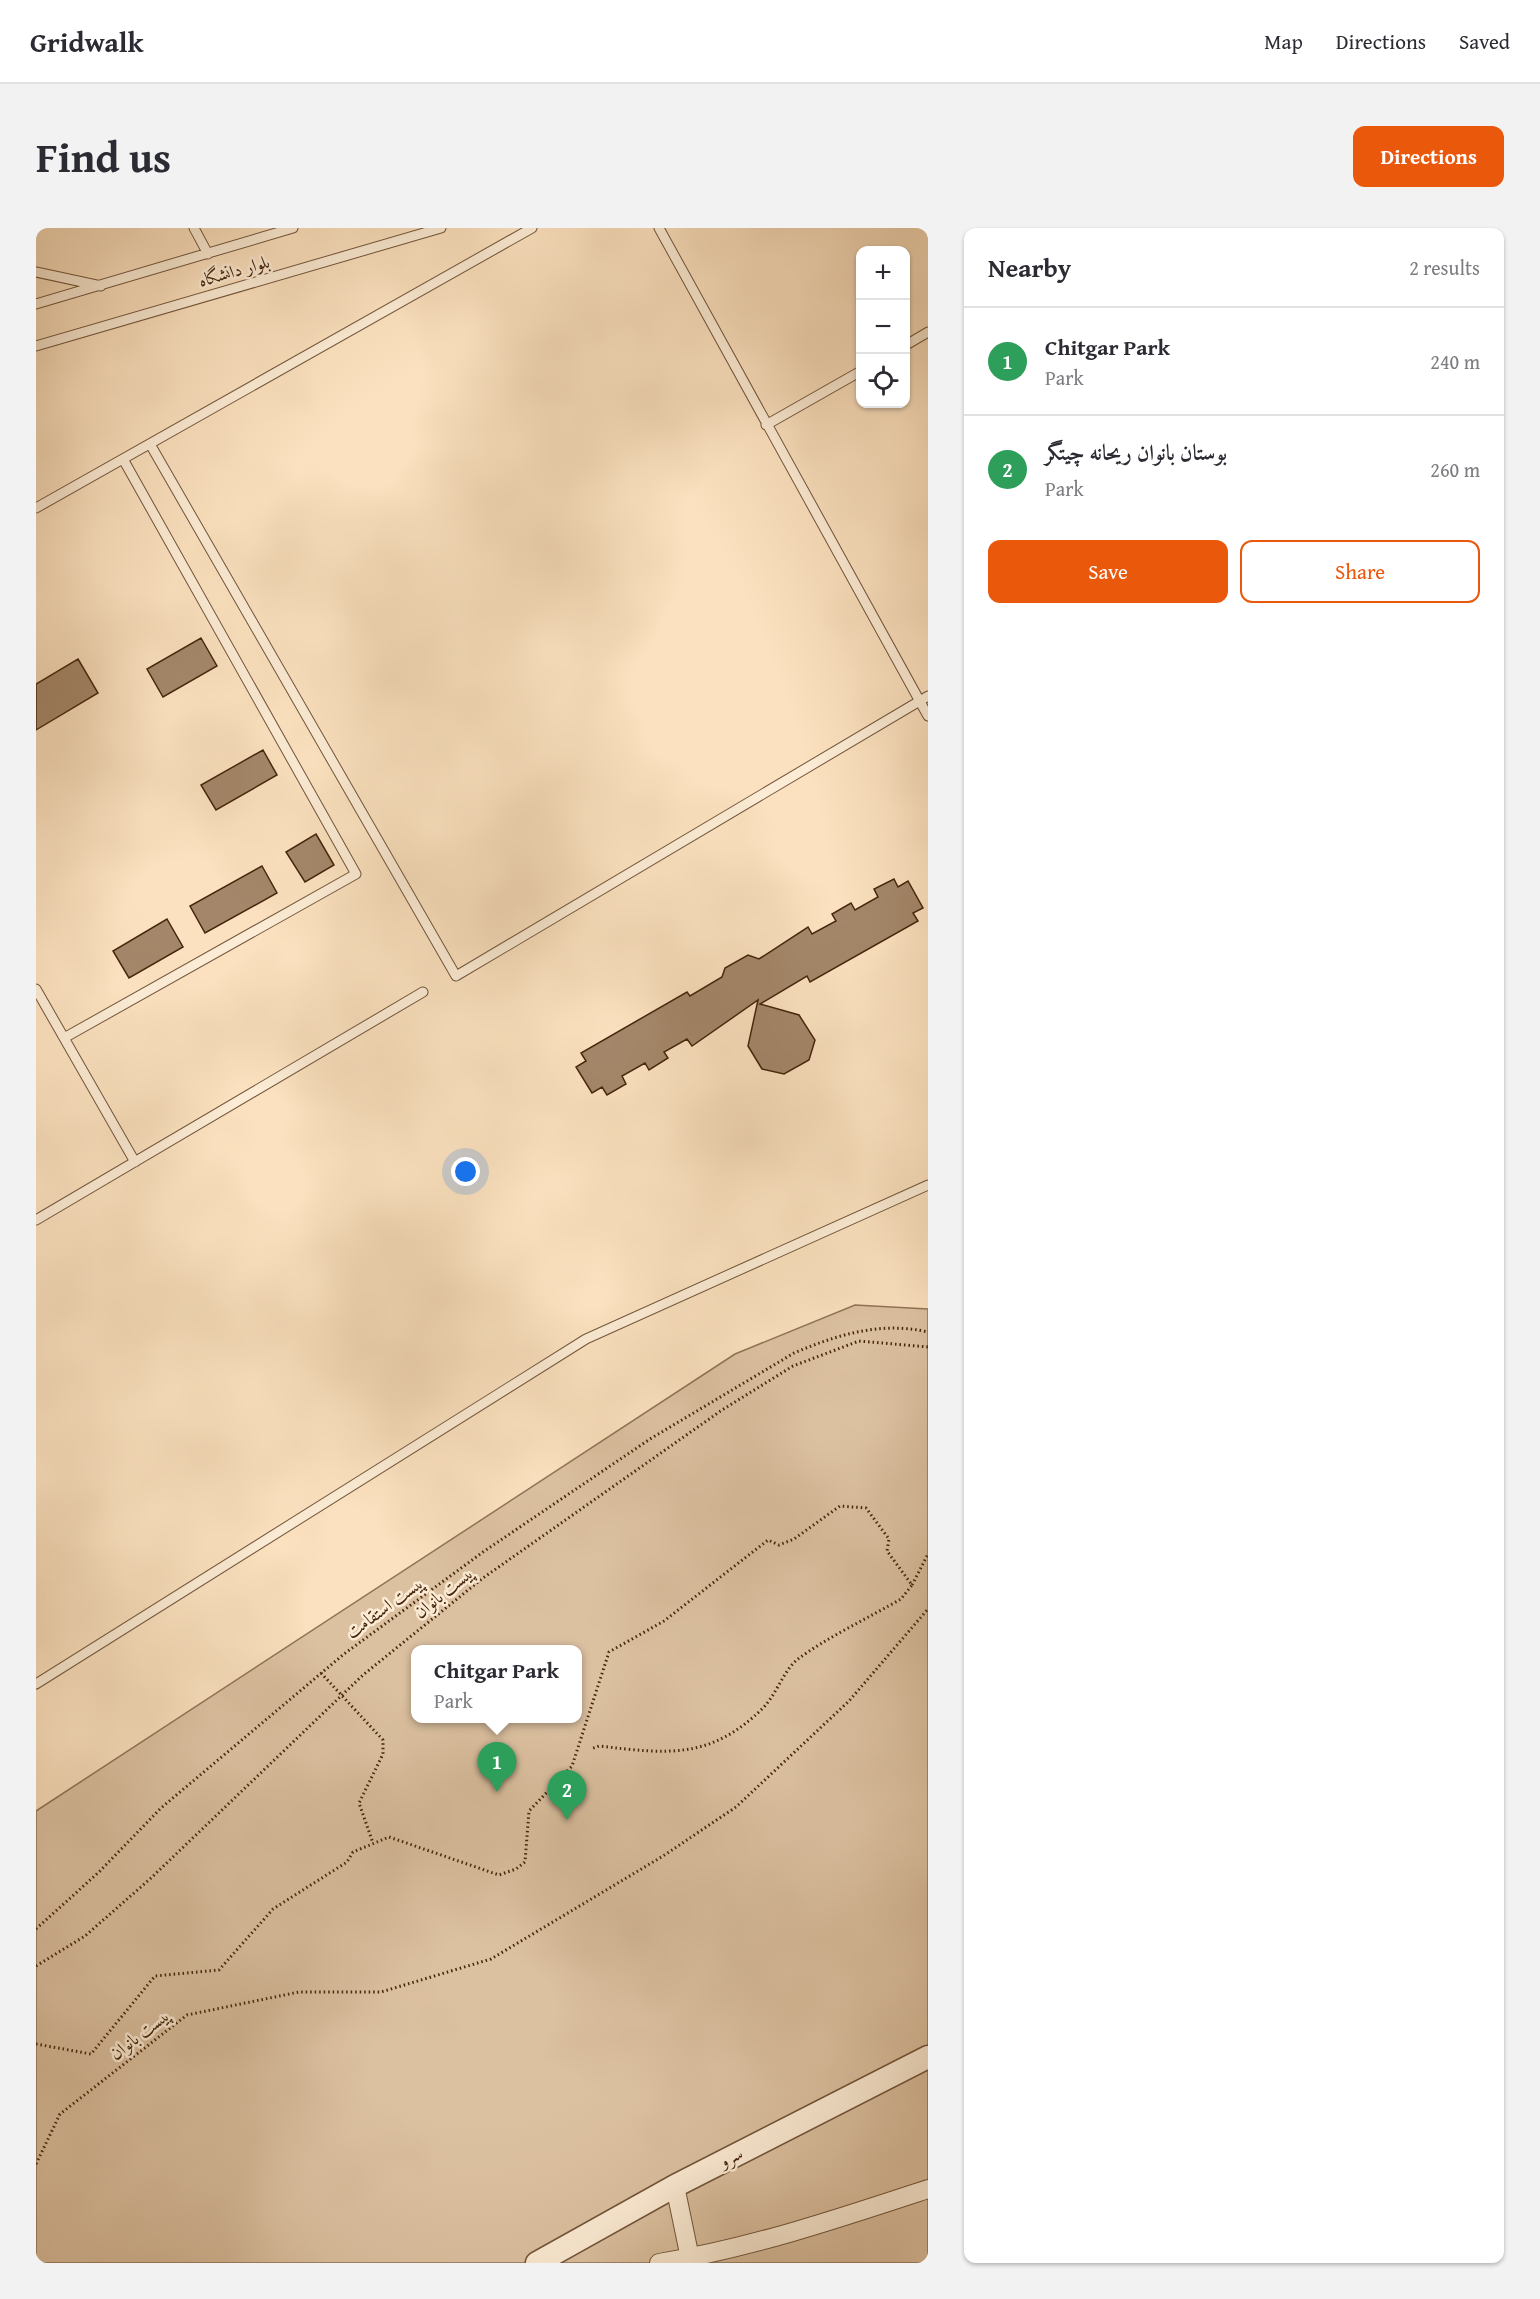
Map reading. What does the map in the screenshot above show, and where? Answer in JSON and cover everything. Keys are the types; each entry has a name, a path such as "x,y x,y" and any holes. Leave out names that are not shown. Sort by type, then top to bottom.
{"street":[{"name":"سرو","path":"537,2263 675,2186 928,2057"},
{"path":"675,2186 691,2260"},
{"path":"660,2263 691,2260 818,2226 928,2189"}],"lane":[{"path":"194,228 208,254"},
{"name":"بلوار دانشگاه","path":"36,304 293,228"},
{"name":"بلوار دانشگاه","path":"36,346 441,228"},
{"path":"36,508 532,228"},
{"path":"659,228 766,425 924,698 928,716"},
{"path":"36,272 103,286"},
{"path":"910,343 928,332"},
{"path":"766,425 856,374"},
{"path":"150,444 456,976 924,698"},
{"path":"64,1038 356,874 123,459"},
{"path":"36,989 135,1162"},
{"path":"36,1220 423,992"},
{"path":"36,1684 586,1340 928,1185"}],"path":[{"name":"پیست استقامت","path":"36,1929 99,1872 161,1808 321,1673 483,1552 630,1452 794,1353 856,1330 894,1328 928,1332"},
{"name":"پیست بانوان","path":"36,1966 85,1936 150,1879 363,1675 483,1578 722,1410 793,1366 859,1341 928,1347"},
{"path":"36,2044 91,2054 155,1976 219,1970 273,1909 347,1862 352,1852 389,1837 499,1875 516,1869 525,1862 529,1811 572,1766 609,1652 664,1621 768,1540 779,1545 794,1539 840,1506 866,1508 889,1539 887,1551 912,1585"},
{"path":"591,1749 599,1746 664,1754 713,1743 735,1733 765,1705 797,1660 901,1599 912,1585 928,1554"},
{"name":"پیست بانوان","path":"36,2164 60,2114 187,2014 299,1992 381,1992 490,1959 663,1856 736,1807 849,1701 928,1609"},
{"path":"321,1673 383,1740 383,1754 359,1803 373,1844"}],"shaded area":[{"path":"855,1305 928,1309 928,2263 36,2263 36,1811 735,1354"}],"building":[{"path":"201,638 217,666 163,697 147,669"},
{"path":"78,659 98,693 36,730 36,684"},
{"path":"263,750 277,775 216,810 201,785"},
{"path":"316,834 334,865 305,882 286,852"},
{"path":"262,866 277,893 205,933 190,906"},
{"path":"894,879 898,887 908,881 923,908 913,913 918,921 810,982 807,976 760,1004 799,1015 815,1040 809,1060 784,1074 762,1069 748,1046 758,1000 692,1046 687,1039 664,1052 668,1058 649,1070 645,1063 622,1076 626,1084 607,1095 602,1087 592,1093 576,1067 586,1061 581,1053 687,992 690,996 722,977 725,968 748,955 759,959 808,927 812,934 836,921 832,914 851,903 855,910 878,897 874,889"},
{"path":"167,919 183,947 129,978 113,951"}],"place":[{"name":"Chitgar Park","path":"497,1792"},
{"name":"بوستان بانوان ریحانه چیتگر","path":"567,1820"}]}
